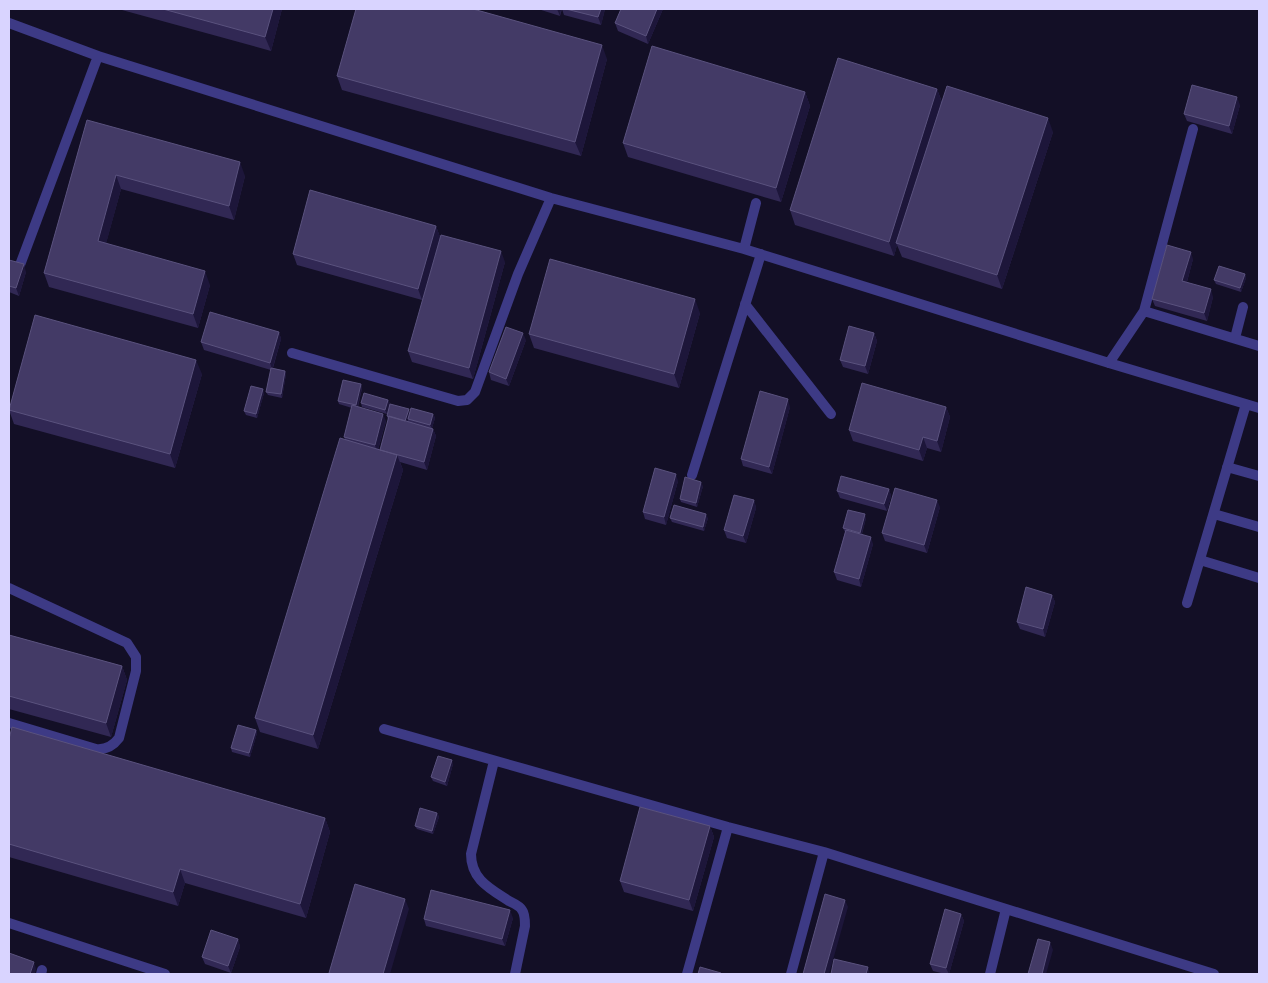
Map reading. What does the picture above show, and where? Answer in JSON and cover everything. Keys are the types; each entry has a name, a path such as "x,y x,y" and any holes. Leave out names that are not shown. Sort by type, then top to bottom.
{"lane":[{"path":"9,23 98,56 551,198 761,254 1259,408"},
{"path":"20,265 98,56"},
{"path":"1109,363 1144,311 1193,129"},
{"path":"292,353 458,401 467,400 475,392 518,274 551,198"},
{"path":"744,249 756,204"},
{"path":"692,475 761,254"},
{"path":"745,304 831,414"},
{"path":"1234,338 1243,307"},
{"path":"1144,311 1259,346"},
{"path":"1187,603 1246,404"},
{"path":"1227,466 1259,476"},
{"path":"1214,514 1259,527"},
{"path":"1200,560 1259,578"},
{"path":"9,588 127,643 136,657 136,671 120,738 108,748 96,749 9,723"},
{"path":"384,729 728,827 824,852 1006,908 1209,974"},
{"path":"494,761 471,854 471,862 473,870 486,886 522,909 525,926 515,974"},
{"path":"688,974 728,827"},
{"path":"791,974 824,852"},
{"path":"990,974 1006,908"},
{"path":"9,923 165,974"}],"building":[{"path":"163,9 273,9 265,37"},
{"path":"356,9 473,9 602,45 575,142 337,76"},
{"path":"566,9 601,9 598,17"},
{"path":"621,9 657,9 646,36 615,23"},
{"path":"652,46 805,92 776,188 623,143"},
{"path":"838,58 937,89 889,242 790,210"},
{"path":"1192,85 1237,97 1229,126 1184,114"},
{"path":"947,86 1048,118 997,275 896,243"},
{"path":"87,120 240,162 229,206 116,175 98,241 205,271 193,314 44,273"},
{"path":"310,190 436,226 418,289 293,254"},
{"path":"441,235 501,251 469,368 408,351"},
{"path":"1167,245 1191,252 1182,281 1211,289 1204,313 1152,299"},
{"path":"550,259 695,299 674,374 529,334"},
{"path":"9,260 24,264 16,288 9,286"},
{"path":"1219,266 1245,274 1240,288 1214,280"},
{"path":"210,312 279,332 270,363 201,342"},
{"path":"35,315 196,360 170,454 9,410"},
{"path":"849,326 874,333 865,366 840,360"},
{"path":"506,327 523,333 506,379 489,372"},
{"path":"271,368 285,371 281,394 266,392"},
{"path":"343,380 361,384 356,405 338,401"},
{"path":"862,383 946,407 937,441 923,437 919,450 849,430"},
{"path":"251,386 263,389 256,414 244,411"},
{"path":"760,391 788,399 769,467 741,459"},
{"path":"364,393 388,400 385,410 361,403"},
{"path":"390,404 409,409 405,421 387,416"},
{"path":"352,405 383,414 375,445 344,437"},
{"path":"411,408 433,414 430,425 408,419"},
{"path":"389,416 433,429 424,462 380,450"},
{"path":"340,438 397,455 313,735 255,718"},
{"path":"655,468 676,474 664,517 643,512"},
{"path":"841,476 889,489 884,504 837,491"},
{"path":"685,477 701,482 696,503 680,499"},
{"path":"895,488 937,500 924,545 882,533"},
{"path":"734,495 754,500 743,536 724,530"},
{"path":"674,505 706,514 703,527 670,518"},
{"path":"848,510 865,514 860,533 843,528"},
{"path":"846,530 871,537 859,579 834,572"},
{"path":"1026,587 1052,595 1043,629 1017,622"},
{"path":"9,635 122,666 106,723 9,696"},
{"path":"238,725 256,730 249,753 231,748"},
{"path":"12,727 325,818 300,904 180,869 173,892 9,844 9,739"},
{"path":"438,756 452,760 445,782 431,777"},
{"path":"640,807 710,826 689,900 620,881"},
{"path":"420,808 437,813 432,831 415,826"},
{"path":"355,884 405,899 383,974 329,973"},
{"path":"431,890 510,910 502,939 424,919"},
{"path":"825,894 845,900 824,974 803,974"},
{"path":"945,909 961,914 946,968 930,964"},
{"path":"211,930 238,939 228,966 202,957"},
{"path":"1038,939 1050,942 1042,974 1028,974"},
{"path":"9,953 34,962 30,974 9,974"},
{"path":"834,959 868,967 866,974 831,974"},
{"path":"700,967 721,973 721,974 698,974"}]}
